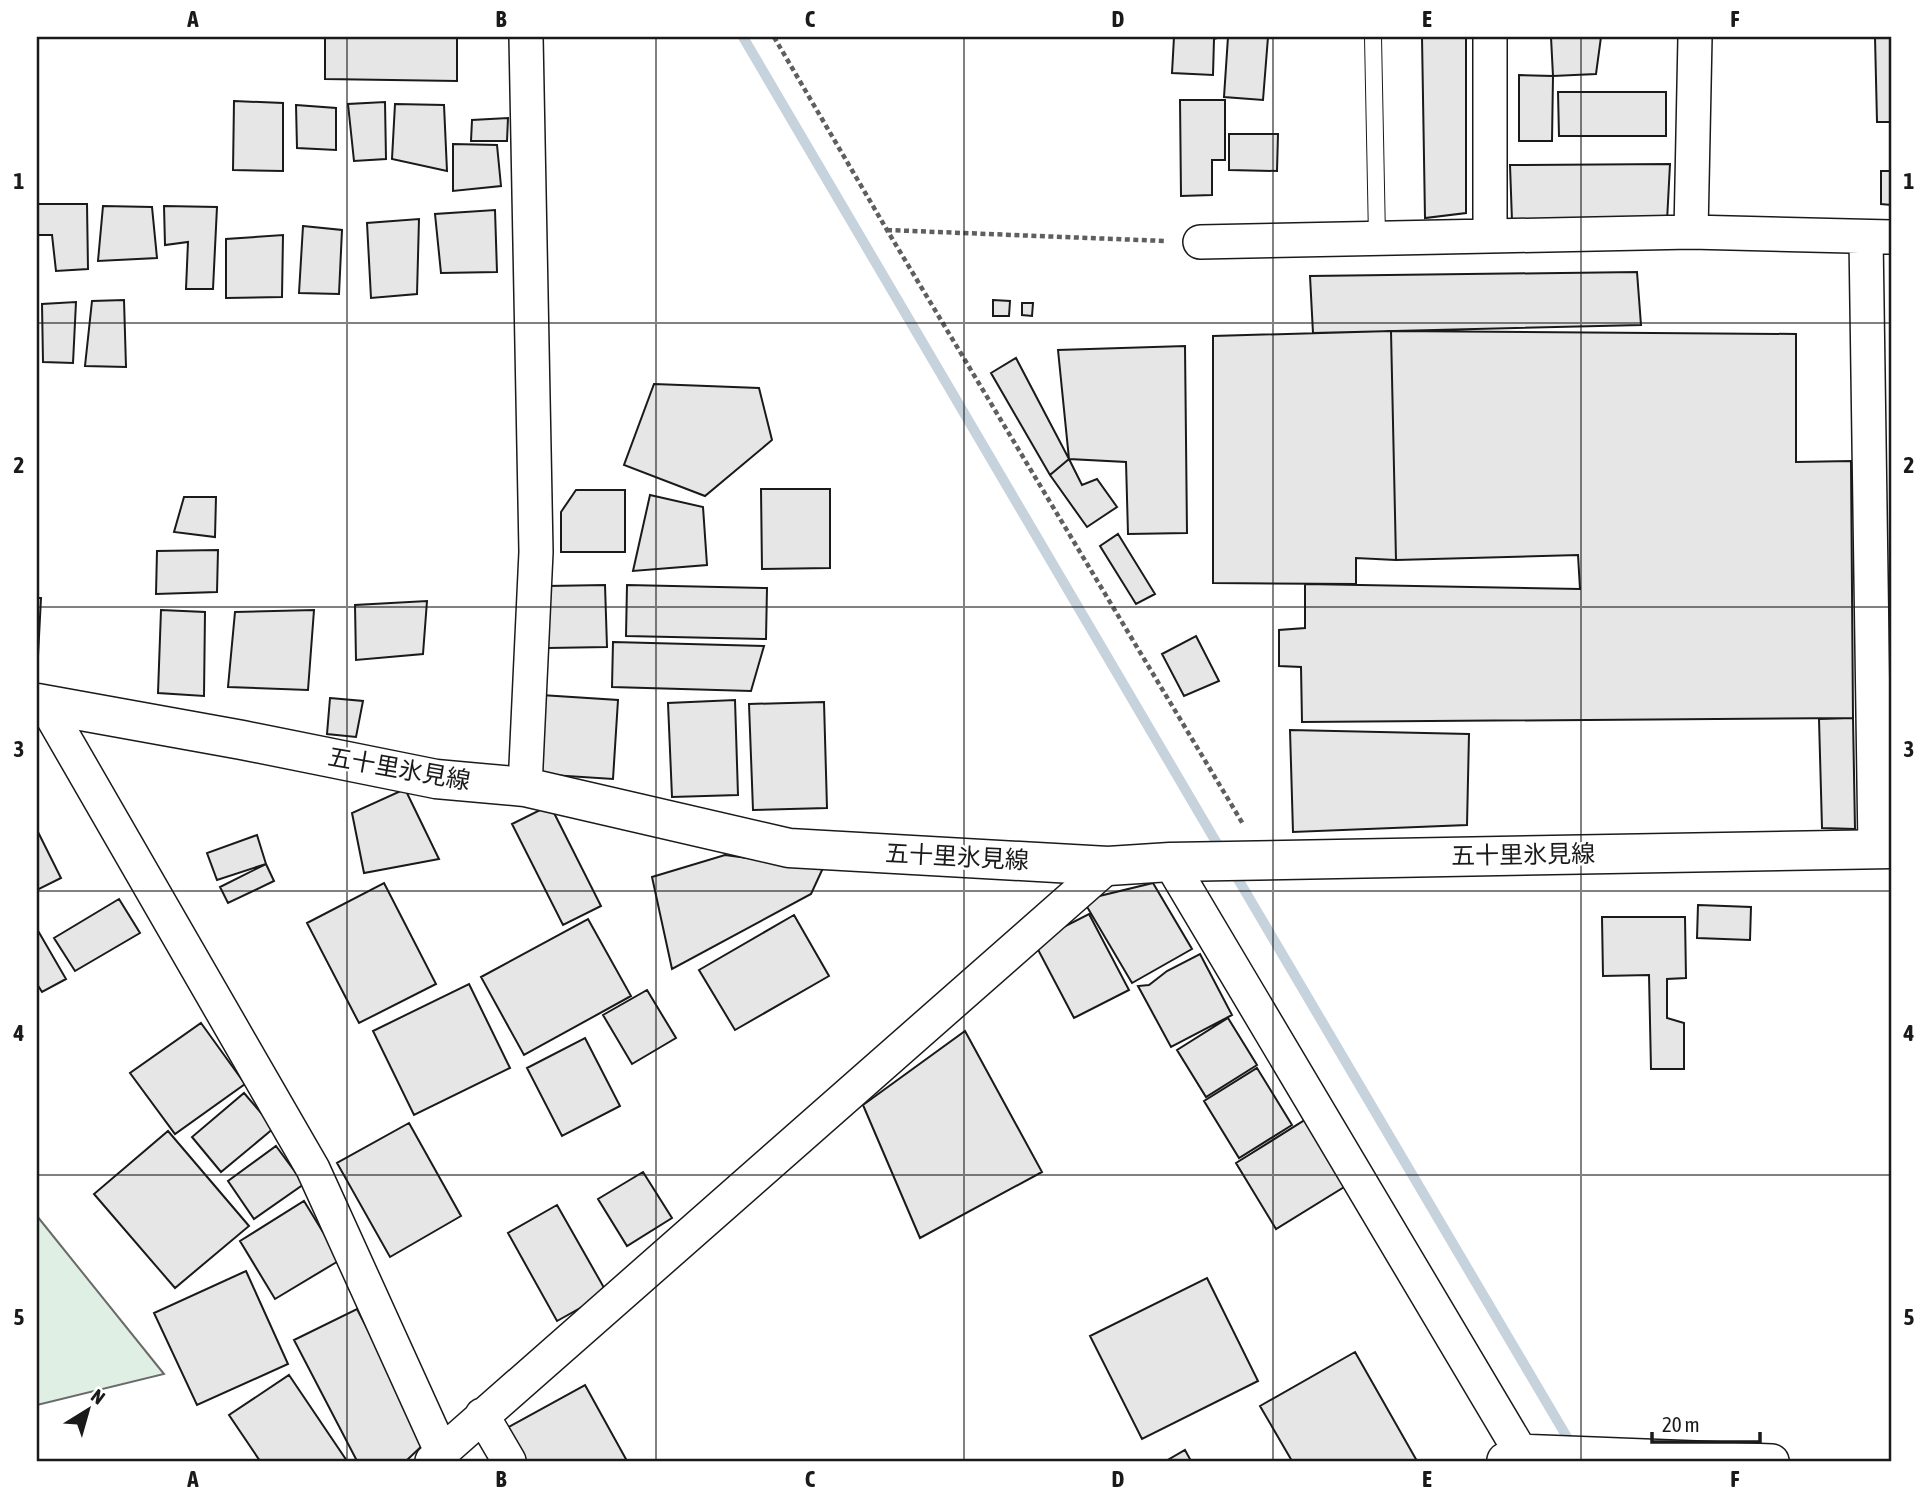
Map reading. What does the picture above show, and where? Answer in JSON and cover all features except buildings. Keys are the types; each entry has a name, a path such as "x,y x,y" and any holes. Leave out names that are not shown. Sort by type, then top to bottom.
{"main road":[{"name":"五十里氷見線","path":"41,704 242,740 436,779 525,787 789,848 1108,866 1170,862 1883,849"}],"street":[{"path":"525,787 536,552 526,37"},
{"path":"1490,37 1490,234"},
{"path":"1691,232 1695,37"},
{"path":"1200,242 1691,232 1879,237 1883,849"},
{"path":"41,704 313,1169 437,1457 1108,866"},
{"path":"1170,862 1516,1458 1772,1461"},
{"path":"482,1415 509,1461"}],"lane":[{"path":"1373,37 1377,237"}],"path":[{"path":"775,37 887,230 1265,861"},
{"path":"887,230 1200,242"}],"green space":[{"path":"37,1216 164,1374 37,1405"}],"waterway":[{"path":"743,37 1222,852"},
{"path":"1232,869 1574,1449"}]}
